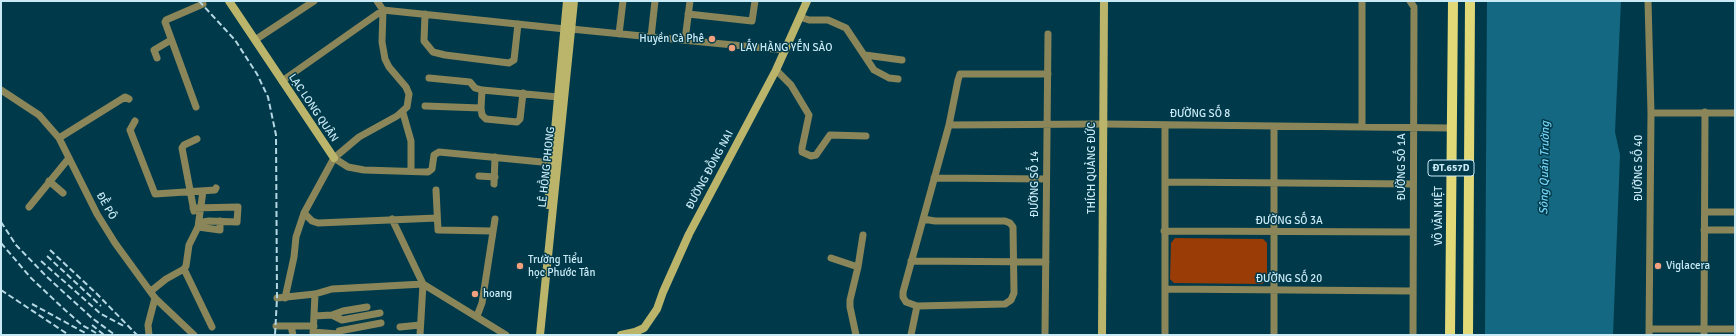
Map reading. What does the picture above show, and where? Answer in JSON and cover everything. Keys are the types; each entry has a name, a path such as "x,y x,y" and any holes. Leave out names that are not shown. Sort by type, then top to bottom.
{"main road":[{"name":"VÕ VĂN KIỆT","path":"1450,335 1453,1"},
{"name":"ĐT.657D","path":"1468,335 1470,1"}],"street":[{"name":"LẠC LONG QUÂN","path":"229,1 334,158 304,213 296,237 294,257 285,298"},
{"path":"255,40 314,1"},
{"path":"377,1 383,10 382,42 385,59 389,67 406,87 409,94 408,107 403,113 369,130 349,144 334,158 348,168 364,170 430,171 434,155 439,152 555,163"},
{"name":"LÊ HỒNG PHONG","path":"540,335 568,29 567,1"},
{"name":"LÊ HỒNG PHONG","path":"536,335 555,163 558,97 568,29 574,1"},
{"path":"619,34 623,1"},
{"path":"651,37 655,1"},
{"path":"685,40 690,1"},
{"path":"688,14 752,21 756,1"},
{"name":"ĐƯỜNG ĐỒNG NAI","path":"621,335 635,332 644,328 657,309 689,234 776,70 807,1"},
{"name":"THÍCH QUẢNG ĐỨC","path":"1102,335 1104,1"},
{"path":"1362,1 1362,126"},
{"name":"ĐƯỜNG SỐ 1A","path":"1410,1 1414,7 1413,335"},
{"name":"ĐƯỜNG SỐ 40","path":"1648,1 1651,113 1649,332"},
{"path":"196,107 165,24 166,20 203,4"},
{"path":"282,81 383,10 784,50"},
{"path":"425,14 424,41 426,45 434,52 445,55 509,63 514,60 518,24"},
{"path":"800,17 809,20 828,20 846,28 874,70 880,74 898,79"},
{"name":"ĐƯỜNG SỐ 14","path":"1045,335 1048,34"},
{"path":"157,58 154,50 171,40"},
{"path":"865,55 902,60"},
{"path":"776,70 791,85 809,115 802,152 811,156 816,155 828,136 832,134 866,136"},
{"path":"923,219 935,221 1008,222 1013,227 1014,262 1014,293 1009,303 917,306 906,302 903,297 903,292 911,261 949,125 960,74 1048,74"},
{"path":"429,78 470,82 475,88 482,90 558,97"},
{"name":"ĐỀ PÔ","path":"1,90 39,115 59,138 97,214 153,295 194,335"},
{"path":"482,90 481,108 482,115 486,119 519,122 523,93"},
{"path":"59,138 125,97 129,99"},
{"path":"425,106 481,108"},
{"path":"1704,332 1705,112"},
{"path":"403,113 411,141 411,171"},
{"path":"1651,113 1735,113"},
{"path":"135,121 130,130 155,194 203,191 216,188"},
{"name":"ĐƯỜNG SỐ 8","path":"949,125 1103,124 1451,128"},
{"path":"1165,125 1165,335"},
{"path":"1274,126 1274,335"},
{"path":"197,140 184,145 182,148 189,191 196,208 198,227"},
{"path":"478,176 494,180 495,157"},
{"path":"29,207 69,158"},
{"path":"934,178 1046,179"},
{"path":"49,181 63,193"},
{"path":"1165,182 1413,184"},
{"path":"436,190 438,230 492,231"},
{"path":"196,208 203,191"},
{"path":"149,335 148,325 153,295 166,278 184,269 188,262 190,245 198,227 203,222 237,222 238,207 196,208"},
{"path":"1705,212 1735,212"},
{"path":"304,213 312,221 318,223 437,218"},
{"path":"392,219 423,284 420,335 416,335"},
{"path":"477,316 481,308 495,219"},
{"path":"1704,230 1735,230"},
{"name":"ĐƯỜNG SỐ 3A","path":"1164,231 1413,232"},
{"path":"856,335 850,307 851,293 858,267 863,235"},
{"path":"831,258 858,267"},
{"path":"911,261 1046,262"},
{"path":"184,269 212,327"},
{"path":"277,298 315,294 332,288 423,284 506,335"},
{"name":"ĐƯỜNG SỐ 20","path":"1165,289 1413,291"},
{"path":"313,331 315,294"},
{"path":"911,335 917,306"},
{"path":"314,316 332,315 343,311 367,307"},
{"path":"332,315 342,320 380,313"},
{"path":"276,326 291,326 338,335 339,331 381,323"},
{"path":"400,327 420,325"},
{"path":"291,326 293,335"},
{"path":"1649,332 1704,332 1735,329"}],"shaded area":[{"path":"1175,238 1263,239 1267,243 1267,279 1262,284 1174,283 1170,279 1171,243"}],"water":[{"name":"Sông Quán Trường","path":"1487,1 1621,1 1615,132 1620,155 1613,335 1485,335"}],"railway":[{"path":"199,1 235,40 257,74 268,97 276,135 277,298 275,335"},
{"path":"1,222 16,245 47,277 92,318 115,335"},
{"path":"1,243 31,278 82,325 96,333"},
{"path":"50,250 97,294 137,335"},
{"path":"47,256 101,306"},
{"path":"41,261 101,314 124,326"},
{"path":"1,290 69,335"},
{"path":"32,304 87,334"},
{"path":"92,325 104,335"}],"place":[{"name":"Huyền Cà Phê","path":"712,39"},
{"name":"LẤY HÀNG YẾN SÀO","path":"732,48"},
{"name":"Trường Tiểu học Phước Tân","path":"520,266"},
{"name":"Viglacera","path":"1658,266"},
{"name":"hoang","path":"475,294"}]}
